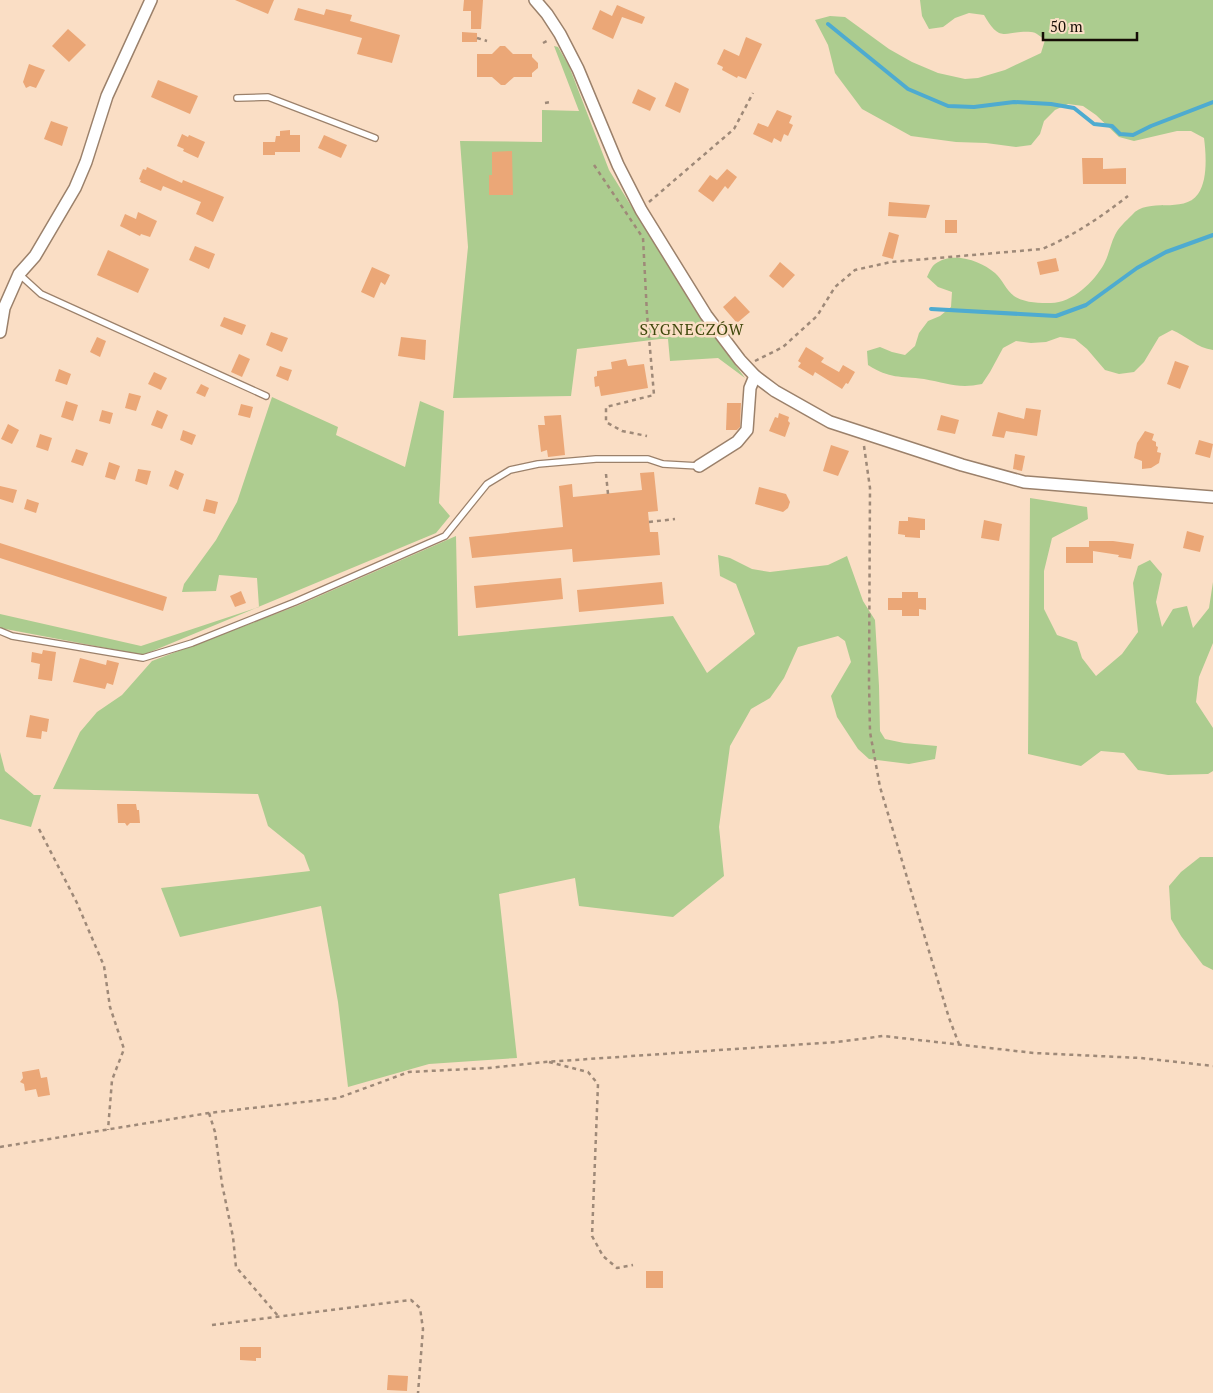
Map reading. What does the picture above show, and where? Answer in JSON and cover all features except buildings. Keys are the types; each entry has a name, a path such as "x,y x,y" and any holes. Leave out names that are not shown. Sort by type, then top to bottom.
{"street":[{"path":"0,332 4,308 19,274 35,256 76,188 107,96 151,0"},
{"path":"535,0 560,34 578,69 618,166 641,210 706,314 745,366 775,391 830,422 962,465 1024,482 1213,497"},
{"path":"699,466 737,442 747,430 750,388 755,376"}],"lane":[{"path":"238,98 268,97 375,138"},
{"path":"19,274 41,294 266,396"},
{"path":"0,631 30,639 143,658 192,643 295,602 445,536 487,484 510,470 538,464 596,459 648,459 663,464 699,466"}],"path":[{"path":"477,38 487,41"},
{"path":"542,43 549,40"},
{"path":"641,210 734,129 753,93"},
{"path":"545,103 551,102"},
{"path":"594,165 643,238 654,395 606,407 606,422 622,431 647,436"},
{"path":"745,366 783,348 817,316 835,287 855,270 891,262 1042,249 1063,240 1103,215 1128,196"},
{"path":"862,432 870,488 870,732 880,787 949,1018 959,1044"},
{"path":"606,474 608,494"},
{"path":"648,522 675,519"},
{"path":"39,829 77,903 104,966 110,1007 124,1049 112,1080 108,1130"},
{"path":"0,1147 209,1113 338,1098 408,1072 489,1068 883,1036 1034,1053 1141,1058 1213,1066"},
{"path":"545,1062 588,1072 598,1084 592,1236 602,1256 617,1268 633,1265"},
{"path":"209,1113 215,1132 222,1184 233,1237 236,1267 279,1317"},
{"path":"212,1325 411,1300 420,1308 423,1329 418,1393"}],"green space":[{"path":"920,0 1213,0 1213,350 1202,347 1172,330 1159,337 1144,362 1134,372 1119,374 1105,370 1087,349 1075,339 1060,337 1046,342 1031,343 1016,341 1003,348 982,384 966,386 895,376 883,373 868,365 867,351 880,347 905,355 915,346 919,333 928,321 940,316 951,307 952,292 938,287 927,277 931,268 942,260 958,258 982,264 995,273 1011,294 1018,298 1037,303 1059,302 1082,290 1100,271 1106,261 1116,232 1132,215 1147,207 1175,205 1192,200 1201,188 1205,174 1204,138 1191,131 1177,131 1134,141 1119,137 1096,115 1083,106 1068,104 1055,110 1044,121 1040,134 1031,145 1016,147 911,136 862,109 835,73 828,45 815,20 830,16 845,17 889,49 912,62 938,73 965,79 978,78 1005,70 1041,53 1045,40 1035,33 999,33 984,15 969,13 955,18 943,27 929,29 922,16"},
{"path":"554,46 558,47 569,66 609,170 699,316 745,378 718,358 670,361 668,339 660,339 577,349 571,396 453,398 468,247 460,141 542,142 542,110 579,111"},
{"path":"272,397 338,427 336,435 405,467 420,401 444,411 439,503 450,516 436,533 259,607 257,578 219,575 216,591 182,592 184,584 216,540 237,502"},
{"path":"1030,498 1087,507 1088,519 1052,538 1044,571 1044,609 1057,635 1077,642 1082,658 1096,676 1122,654 1138,632 1133,583 1138,566 1150,560 1162,574 1156,602 1162,627 1173,609 1187,606 1193,628 1209,608 1213,582 1213,643 1199,677 1196,702 1213,728 1213,771 1208,774 1168,775 1138,770 1124,753 1101,751 1081,766 1028,754"},
{"path":"456,536 458,636 673,616 707,673 755,634 736,584 720,576 718,555 730,558 752,569 770,572 828,565 847,556 863,601 875,620 880,731 885,739 937,746 935,759 909,764 869,759 858,749 837,717 831,696 851,662 845,641 838,636 798,647 784,678 770,698 751,709 730,746 719,827 724,876 673,917 579,906 575,878 499,894 517,1058 429,1064 348,1087 338,1002 321,906 180,937 161,888 310,871 304,855 268,826 258,794 53,789 80,732 97,712 122,695 152,661 299,605"},
{"path":"256,608 143,655 0,628 0,614 141,646"},
{"path":"0,752 5,771 34,795 41,795 31,827 0,819"},
{"path":"1200,857 1213,857 1213,970 1203,965 1171,919 1169,886 1181,872"}],"waterway":[{"path":"828,24 908,89 948,106 974,107 1014,102 1051,104 1074,108 1094,124 1112,126 1120,134 1133,135 1213,102"},
{"path":"931,309 1056,316 1086,305 1137,268 1166,252 1213,235"}],"district":[{"name":"SYGNECZÓW","path":"692,329"}]}
